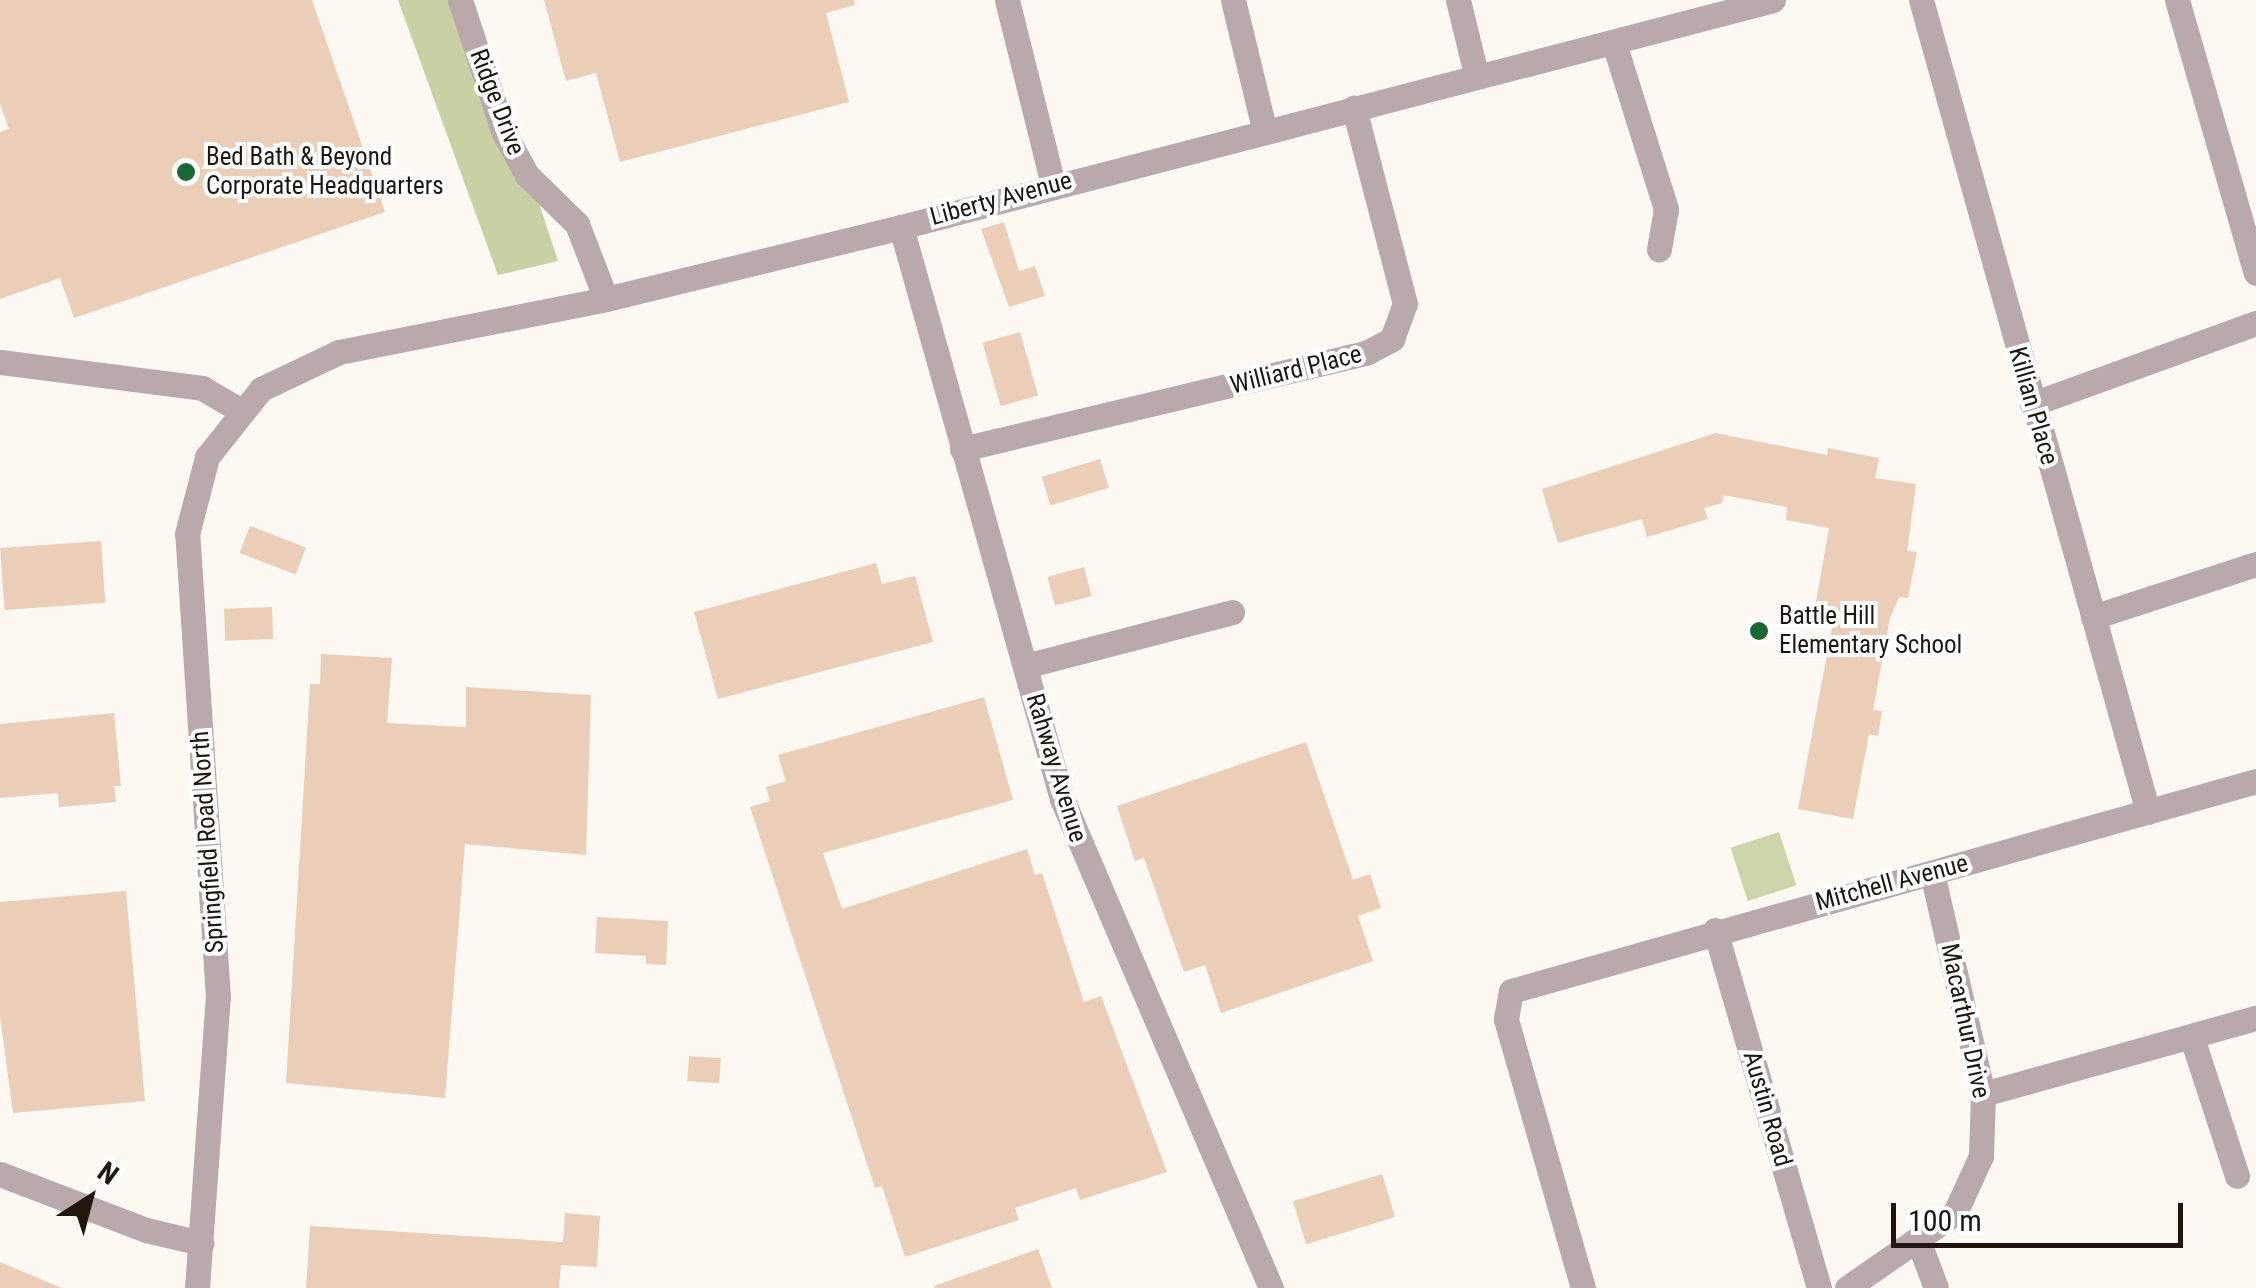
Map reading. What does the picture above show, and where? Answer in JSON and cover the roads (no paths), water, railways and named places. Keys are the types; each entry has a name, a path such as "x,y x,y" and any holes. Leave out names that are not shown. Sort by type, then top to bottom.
{"street":[{"name":"Ridge Drive","path":"460,0 503,131 528,175 576,224 606,299"},
{"path":"1007,0 1053,184"},
{"path":"1233,0 1265,132"},
{"path":"1458,0 1476,74"},
{"name":"Liberty Avenue","path":"240,410 270,382 321,356 606,299 902,227 1476,74 1614,43 1695,10 1773,0"},
{"name":"Killian Place","path":"1921,0 2148,812"},
{"path":"2177,0 2256,272"},
{"path":"1614,43 1666,209 1659,249"},
{"name":"Williard Place","path":"962,449 1366,353 1392,339 1405,304 1354,108"},
{"name":"Rahway Avenue","path":"902,227 962,449 1085,859 1271,1288"},
{"path":"2032,404 2256,323"},
{"path":"0,362 202,388 240,410"},
{"name":"Springfield Road North","path":"197,1288 218,997 187,534 202,468 240,410"},
{"path":"2093,618 2256,564"},
{"path":"1025,666 1232,612"},
{"name":"Mitchell Avenue","path":"1584,1288 1506,1019 1511,991 1527,983 1715,930 2256,781"},
{"name":"Macarthur Drive","path":"1847,1288 1955,1212 1977,1171 1983,1094 1932,873"},
{"name":"Austin Road","path":"1715,930 1819,1288"},
{"path":"1983,1094 2256,1018"},
{"path":"2192,1038 2237,1176"},
{"path":"0,1174 146,1230 200,1242"},
{"path":"1918,1240 1936,1288"}],"place":[{"name":"Bed Bath & Beyond Corporate Headquarters","path":"186,172"},
{"name":"Battle Hill Elementary School","path":"1759,631"}]}
